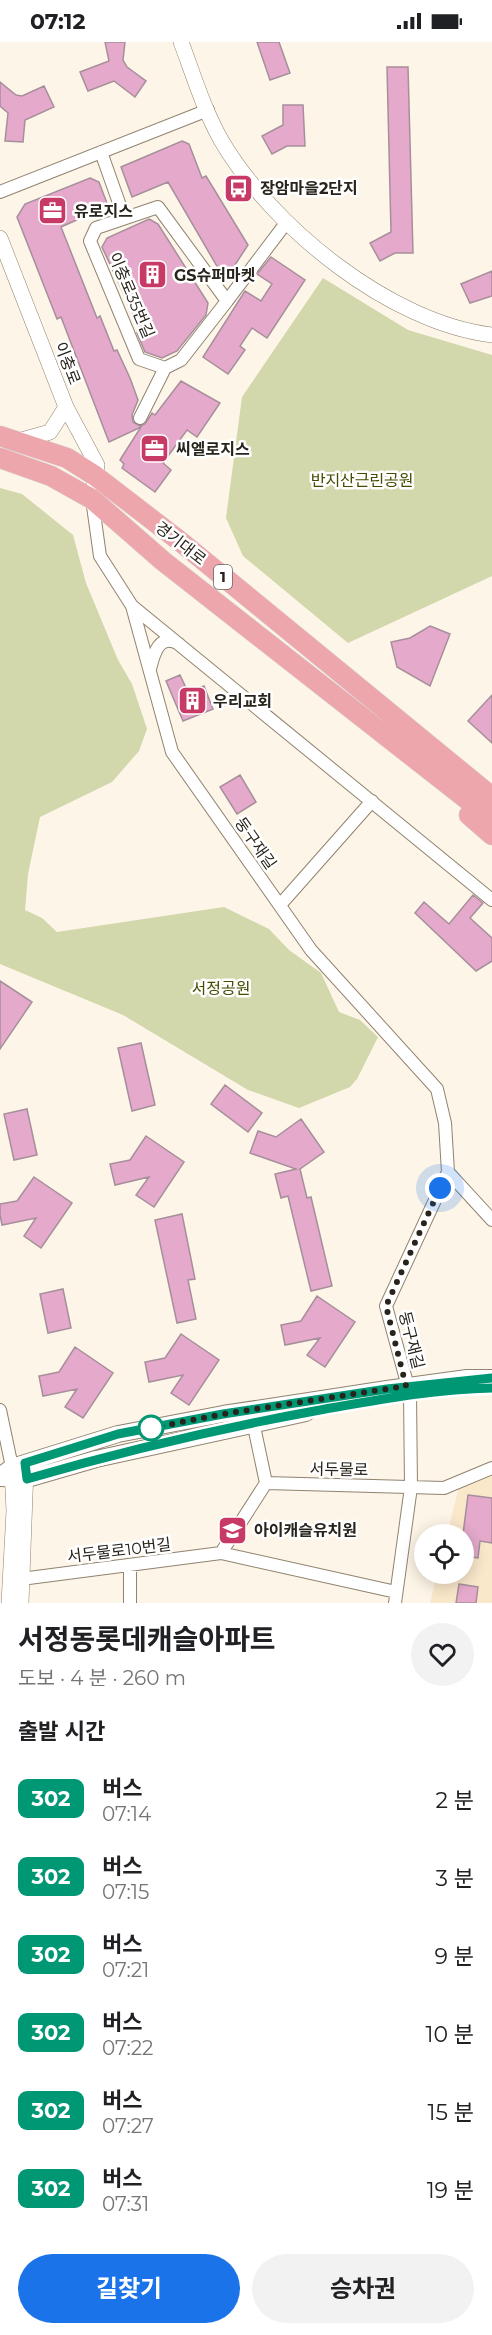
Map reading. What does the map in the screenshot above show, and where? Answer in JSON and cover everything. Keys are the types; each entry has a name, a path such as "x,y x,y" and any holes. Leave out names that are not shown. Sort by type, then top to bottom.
{"main road":[{"name":"경기대로","path":"9,438 67,458 94,475 181,542 425,754 492,819"},
{"name":"경기대로","path":"0,458 51,476 92,499 164,561 425,754 492,797"},
{"name":"경기대로","path":"425,754 465,762 492,784"},
{"name":"경기대로","path":"425,754 449,796 492,835"},
{"path":"13,1474 118,1434 252,1417 492,1378"},
{"path":"408,1390 492,1388"}],"street":[{"path":"181,42 220,138 248,182 286,223 335,262 392,300 450,326 492,335"},
{"path":"0,192 208,110"},
{"path":"101,152 124,217"},
{"name":"이충로35번길","path":"165,369 139,358 90,241 96,228 158,207 227,301"},
{"path":"140,418 165,369 181,360 286,223"},
{"name":"이충로","path":"0,238 66,407 97,465 92,499"},
{"path":"9,438 51,432 66,407"},
{"name":"둥구재길","path":"92,499 100,556 132,606 171,752 311,950 437,1089 445,1123 448,1172 386,1306 408,1390"},
{"path":"132,606 188,649 492,900"},
{"path":"150,670 155,648 163,641 172,640 188,649"},
{"path":"280,905 372,801"},
{"path":"448,1172 491,1215"},
{"path":"395,1598 411,1487 408,1390"},
{"path":"0,1410 13,1474 14,1511 9,1603"},
{"path":"221,1553 266,1484 252,1417"},
{"name":"서두물로","path":"266,1484 444,1488 492,1468"},
{"name":"서두물로10번길","path":"10,1582 221,1553 395,1598"},
{"path":"129,1603 130,1566"},
{"path":"10,1582 21,1603"}],"shaded area":[{"path":"492,1472 492,1603 430,1603 435,1584 474,1584 474,1524 450,1524 459,1487"}],"green space":[{"name":"반지산근린공원","path":"323,278 408,330 492,355 492,576 348,643 243,556 226,518 242,397"},
{"name":"서정공원","path":"0,488 22,494 73,535 86,583 118,660 132,684 147,729 139,751 112,782 40,817 28,874 25,910 42,918 57,932 224,907 269,929 289,950 321,973 339,1012 360,1020 378,1037 357,1079 350,1087 299,1108 248,1090 123,1015 0,964"}],"building":[{"path":"105,42 125,42 123,60 127,67 146,81 135,97 114,81 88,91 80,72 109,61"},
{"path":"257,42 279,42 290,73 270,80"},
{"path":"387,67 408,67 413,253 395,253 380,261 370,243 391,232"},
{"path":"0,82 16,95 22,96 44,86 54,107 25,120 23,142 5,141 8,113 0,106"},
{"path":"283,105 303,105 305,146 287,146 272,154 262,136 283,125"},
{"path":"182,141 189,144 202,178 206,176 248,245 225,280 168,182 132,197 121,167"},
{"path":"90,178 99,182 108,206 61,227 97,318 100,316 114,351 117,350 130,378 138,400 132,415 133,422 140,426 145,424 152,413 155,415 181,381 220,403 197,437 187,430 163,463 171,470 155,492 122,468 124,464 120,460 141,427 109,442 61,317 57,319 17,217 25,204"},
{"name":"GS슈퍼마켓","path":"149,219 158,224 208,303 206,315 177,351 162,358 145,352 137,333 139,327 102,247 107,238"},
{"path":"271,257 305,280 267,338 252,328 240,346 245,350 228,374 203,357 245,291 261,301 272,284 257,274"},
{"path":"492,271 492,296 470,303 461,284"},
{"path":"430,626 450,634 430,686 397,667 391,642 410,638"},
{"name":"우리교회","path":"180,675 188,692 204,686 213,709 183,721 166,681"},
{"path":"492,695 492,743 468,721"},
{"path":"240,775 256,802 237,814 220,787"},
{"path":"473,895 483,903 470,918 492,938 492,961 476,971 415,913 424,902 449,924"},
{"path":"0,981 32,1002 0,1049"},
{"path":"141,1043 155,1105 132,1111 118,1048"},
{"path":"225,1085 262,1113 248,1132 211,1104"},
{"path":"27,1109 37,1155 14,1160 4,1114"},
{"path":"301,1119 324,1152 300,1169 307,1198 311,1197 332,1286 311,1291 288,1196 281,1198 275,1174 296,1169 250,1153 258,1131 276,1137"},
{"path":"146,1136 184,1162 154,1207 136,1195 149,1177 115,1185 110,1164 130,1160"},
{"path":"34,1177 72,1203 41,1248 24,1236 36,1218 2,1225 0,1215 0,1204 17,1201"},
{"path":"182,1214 195,1279 188,1280 196,1319 177,1323 155,1220"},
{"path":"63,1289 71,1328 48,1333 40,1294"},
{"path":"317,1296 355,1322 325,1367 307,1355 320,1338 285,1345 281,1325 301,1321"},
{"path":"181,1334 219,1360 189,1405 171,1393 183,1375 149,1382 145,1362 165,1358"},
{"path":"75,1347 113,1373 83,1418 65,1407 77,1389 43,1396 39,1376 59,1372"},
{"path":"468,1495 492,1498 492,1543 480,1541 478,1558 474,1557 474,1524 464,1524"},
{"path":"459,1584 478,1587 476,1603 456,1603"}],"bus line":[{"name":"302","path":"492,1378 467,1378 387,1389 223,1414 118,1434 25,1463 27,1479 96,1459 253,1423 410,1394 492,1388"}],"place":[{"name":"장암마을2단지","path":"239,188"},
{"name":"유로지스","path":"53,211"},
{"name":"GS슈퍼마켓","path":"153,275"},
{"name":"씨엘로지스","path":"155,449"},
{"name":"우리교회","path":"192,701"},
{"name":"아이캐슬유치원","path":"233,1530"}],"route":[{"path":"151,1428 223,1414 406,1386 386,1306 440,1188"}]}
